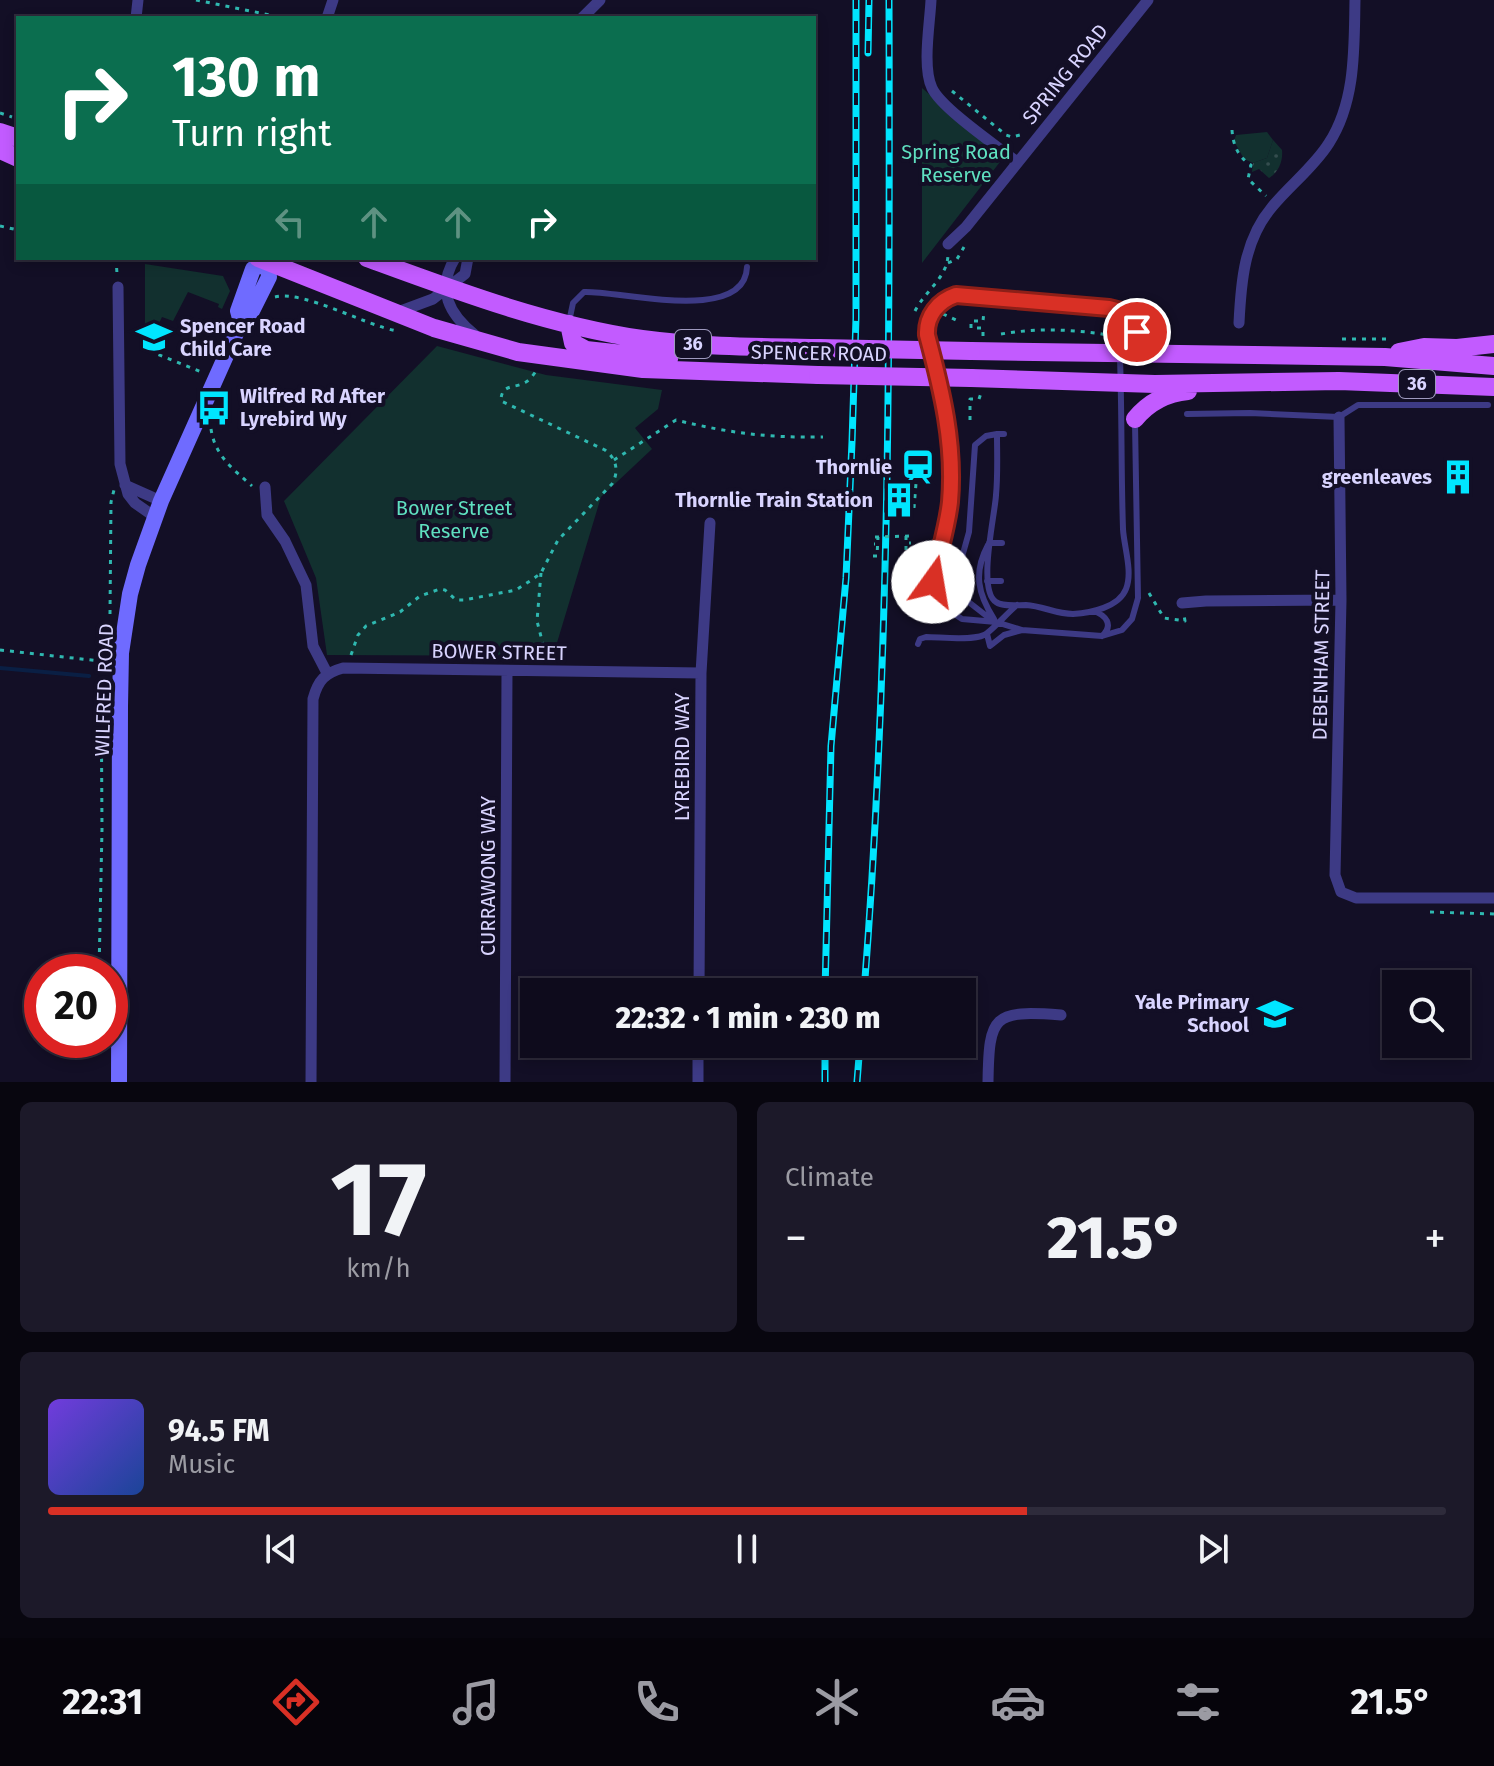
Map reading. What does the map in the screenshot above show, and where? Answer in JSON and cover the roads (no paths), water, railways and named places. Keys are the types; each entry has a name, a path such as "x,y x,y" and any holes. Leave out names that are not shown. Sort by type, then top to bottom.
{"main road":[{"name":"WILFRED ROAD","path":"119,1082 121,653 130,594 158,509 241,322 252,311 269,277 266,260"},
{"name":"SPENCER ROAD","path":"268,260 434,328 489,345 579,362 643,369 818,375 976,385 1339,381 1491,396"},
{"name":"SPENCER ROAD","path":"372,260 446,287 569,324 678,343 819,348 975,341 1128,354 1385,357 1494,366"},
{"path":"569,324 573,343 586,350 681,361 712,372"},
{"path":"1385,357 1424,347 1457,348 1494,344"},
{"path":"1135,419 1144,408 1175,392 1280,390 1302,382"}],"street":[{"path":"584,16 600,0"},
{"path":"931,0 928,71 932,88 943,102 1017,162"},
{"name":"SPRING ROAD","path":"948,244 966,227 1148,0"},
{"path":"1239,323 1241,280 1252,240 1275,203 1330,142 1346,104 1354,59 1355,0"},
{"path":"454,260 446,287 451,311 472,334 489,345"},
{"path":"398,312 433,299 465,274 468,260"},
{"path":"118,287 120,486 158,509"},
{"name":"DEBENHAM STREET","path":"1339,417 1341,600 1335,875 1341,892 1356,898 1494,898"},
{"path":"264,489 267,515 301,570 310,604 313,646 327,673 317,685 313,699 311,1082"},
{"name":"LYREBIRD WAY","path":"699,978 701,673 710,523"},
{"path":"1182,603 1341,600"},
{"name":"BOWER STREET","path":"327,673 343,668 701,673"},
{"name":"CURRAWONG WAY","path":"505,1082 507,671"},
{"path":"988,1082 989,1039 997,1022 1013,1013 1061,1015"},
{"path":"698,1058 698,1082"}],"lane":[{"path":"569,324 573,303 584,292 650,301 705,299 732,294 740,288 747,267"},
{"path":"996,622 962,619 939,604 935,593 933,582 950,502 951,471 945,400 927,335 931,316 947,298 956,295 1109,308 1121,311 1137,332 1121,383 1127,589 1121,598 1093,611 1054,613 1029,605 996,602 990,595 987,581 989,543 999,507 1000,434 986,436 975,445 969,532 955,582 961,596 996,622 1022,630 1102,636 1122,630 1132,619 1138,598 1135,419"},
{"path":"1187,414 1339,417 1358,405 1491,396"},
{"path":"989,543 983,554 977,586 996,622"},
{"path":"989,543 1002,543"},
{"path":"987,581 1001,581"},
{"path":"918,644 920,639 926,637 987,634 1017,605"},
{"path":"1093,611 1101,614 1108,623 1108,629 1102,636"},
{"path":"987,634 990,646 1004,635 1022,630"}],"waterway":[{"path":"0,668 89,676"}],"railway":[{"path":"825,978 831,746 846,578 856,318 856,0"},
{"path":"868,53 869,0"},
{"path":"865,978 884,620 889,0"},
{"path":"825,1058 825,1082"},
{"path":"857,1082 859,1058"}],"place":[{"name":"Spencer Road Child Care","path":"154,337"},
{"name":"Wilfred Rd After Lyrebird Wy","path":"214,408"},
{"name":"Thornlie","path":"918,467"},
{"name":"greenleaves","path":"1458,477"},
{"name":"Thornlie Train Station","path":"899,500"},
{"name":"Yale Primary School","path":"1275,1014"}],"park label":[{"name":"Spring Road Reserve","path":"956,164"},
{"name":"Bower Street Reserve","path":"454,520"}]}
